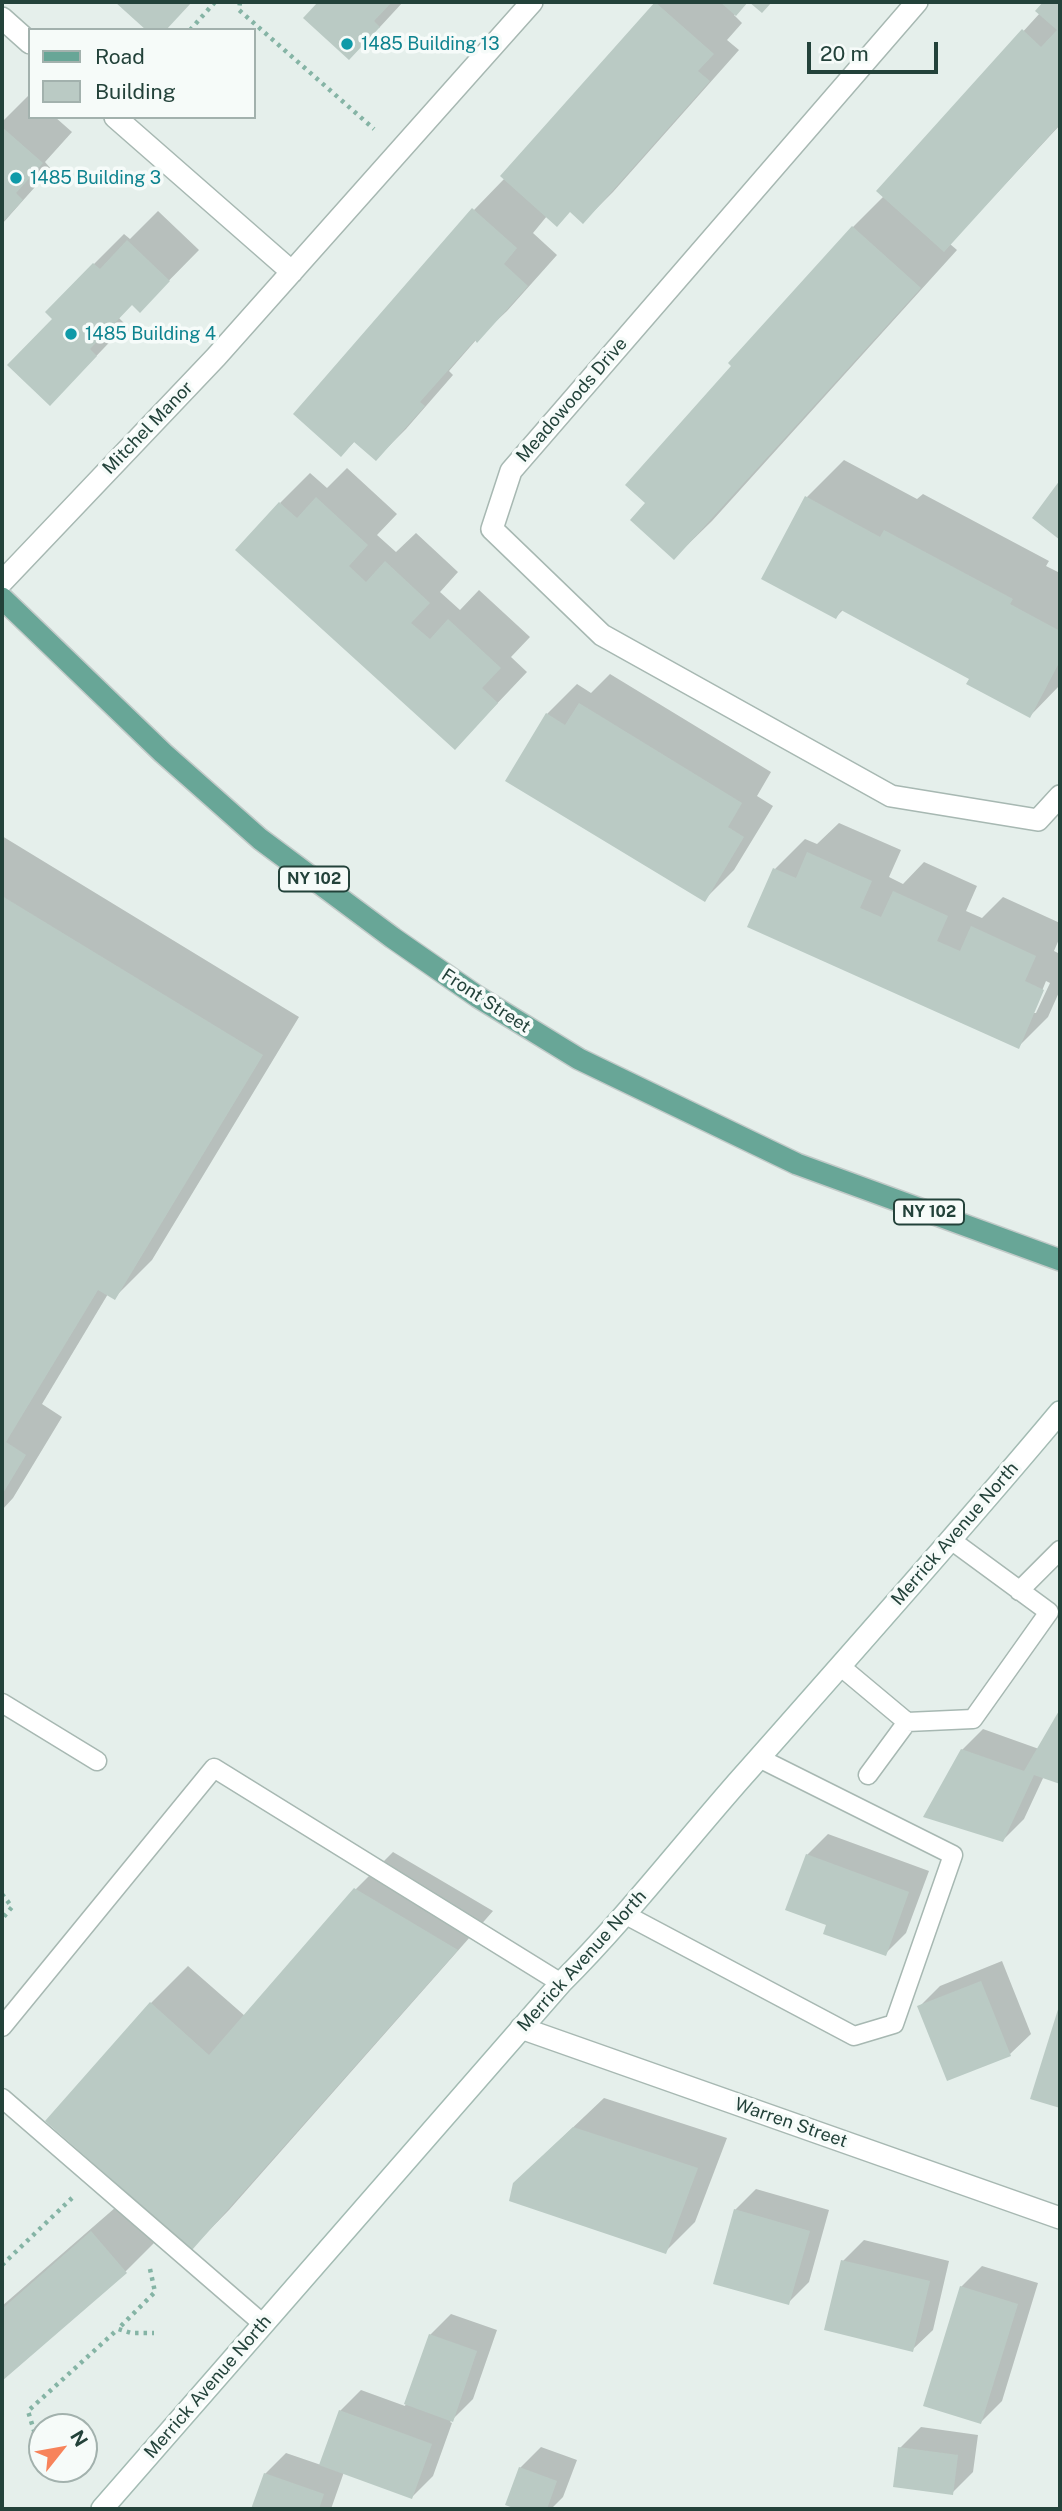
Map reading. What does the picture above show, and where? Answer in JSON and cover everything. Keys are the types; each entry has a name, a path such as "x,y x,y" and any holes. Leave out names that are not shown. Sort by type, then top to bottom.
{"main road":[{"name":"Front Street","path":"2,598 163,753 260,839 393,939 478,997 579,1059 797,1164 1060,1260"}],"street":[{"name":"Mitchel Manor","path":"2,582 216,357 532,2"},
{"name":"Meadowoods Drive","path":"917,2 510,471 492,529 602,635 891,796 1038,820 1060,796"},
{"path":"2,18 28,41"},
{"path":"117,119 292,272"},
{"name":"Merrick Avenue North","path":"102,2509 521,2028 626,1915 1060,1412"},
{"name":"Warren Street","path":"521,2028 1060,2218"}],"lane":[{"path":"840,1666 908,1722 974,1719 1049,1612 951,1540"},
{"path":"1019,1591 1060,1550"},
{"path":"2,1703 97,1760"},
{"path":"868,1775 908,1722"},
{"path":"626,1915 853,2036 894,2024 953,1855 759,1758"},
{"path":"2,2027 214,1768 561,1983"},
{"path":"2,2098 262,2323"}],"path":[{"path":"192,28 215,2"},
{"path":"240,2 239,10 375,130 377,136"},
{"path":"2,1894 12,1907 2,1919"},
{"path":"63,2188 82,2206"},
{"path":"2,2265 73,2197"},
{"path":"29,2413 155,2292 150,2269 145,2261"},
{"path":"118,2329 131,2333 154,2333"}],"building":[{"path":"115,2 192,2 168,28 144,28"},
{"name":"1485 Building 13","path":"318,2 392,2 374,21 380,27 349,60 303,18"},
{"path":"655,2 714,54 698,71 710,81 583,224 570,212 557,227 500,176"},
{"path":"720,2 748,2 736,16"},
{"path":"749,2 772,2 762,13"},
{"path":"1043,2 1060,2 1060,124 944,252 876,191 1022,29 1041,47 1057,30 1035,11"},
{"name":"1485 Building 3","path":"2,127 43,163 16,193 23,200 2,223"},
{"path":"472,208 517,248 504,264 528,286 420,402 425,406 376,461 354,442 341,457 293,414"},
{"path":"852,226 921,288 674,560 630,520 645,503 625,485 731,366 728,363"},
{"name":"1485 Building 4","path":"127,240 170,281 140,313 132,305 90,349 97,356 50,406 7,365 52,319 45,312 93,263 100,269"},
{"path":"1060,480 1060,540 1032,518"},
{"path":"805,496 880,537 884,530 1013,599 1010,604 1060,631 1060,661 1030,718 966,684 969,679 841,610 836,619 761,579"},
{"path":"316,497 368,545 349,566 366,582 385,561 430,603 411,623 430,639 448,619 501,668 482,688 498,703 455,750 235,550 279,502 297,518"},
{"path":"579,703 742,803 728,827 744,837 705,902 505,781 546,713 565,725"},
{"path":"807,852 872,881 860,908 881,917 893,891 948,916 937,941 960,951 971,926 1036,956 1025,981 1044,990 1019,1049 747,927 773,868 796,878"},
{"path":"2,896 263,1055 115,1300 98,1290 6,1442 26,1455 2,1495"},
{"path":"1060,1709 1060,1784 1034,1775 1003,1842 923,1817 961,1749 1024,1771"},
{"path":"806,1854 909,1892 886,1956 823,1934 826,1925 785,1910"},
{"path":"354,1888 458,1950 192,2250 45,2121 150,2002 209,2055"},
{"path":"981,1981 1011,2056 947,2081 917,2006"},
{"path":"1060,2003 1060,2108 1030,2099"},
{"path":"573,2127 698,2168 666,2254 509,2201 513,2183"},
{"path":"734,2209 810,2231 789,2305 713,2284"},
{"path":"91,2231 127,2273 2,2381 2,2309"},
{"path":"841,2260 930,2281 913,2352 824,2330"},
{"path":"960,2286 1018,2304 981,2424 923,2406"},
{"path":"429,2334 477,2351 453,2422 404,2404"},
{"path":"339,2410 432,2444 412,2499 319,2465"},
{"path":"898,2447 958,2455 953,2495 893,2487"},
{"path":"519,2467 557,2481 547,2509 516,2509 505,2505"},
{"path":"264,2473 324,2494 319,2509 251,2509"}],"place":[{"name":"1485 Building 13","path":"347,44"},
{"name":"1485 Building 3","path":"16,178"},
{"name":"1485 Building 4","path":"71,334"}]}
